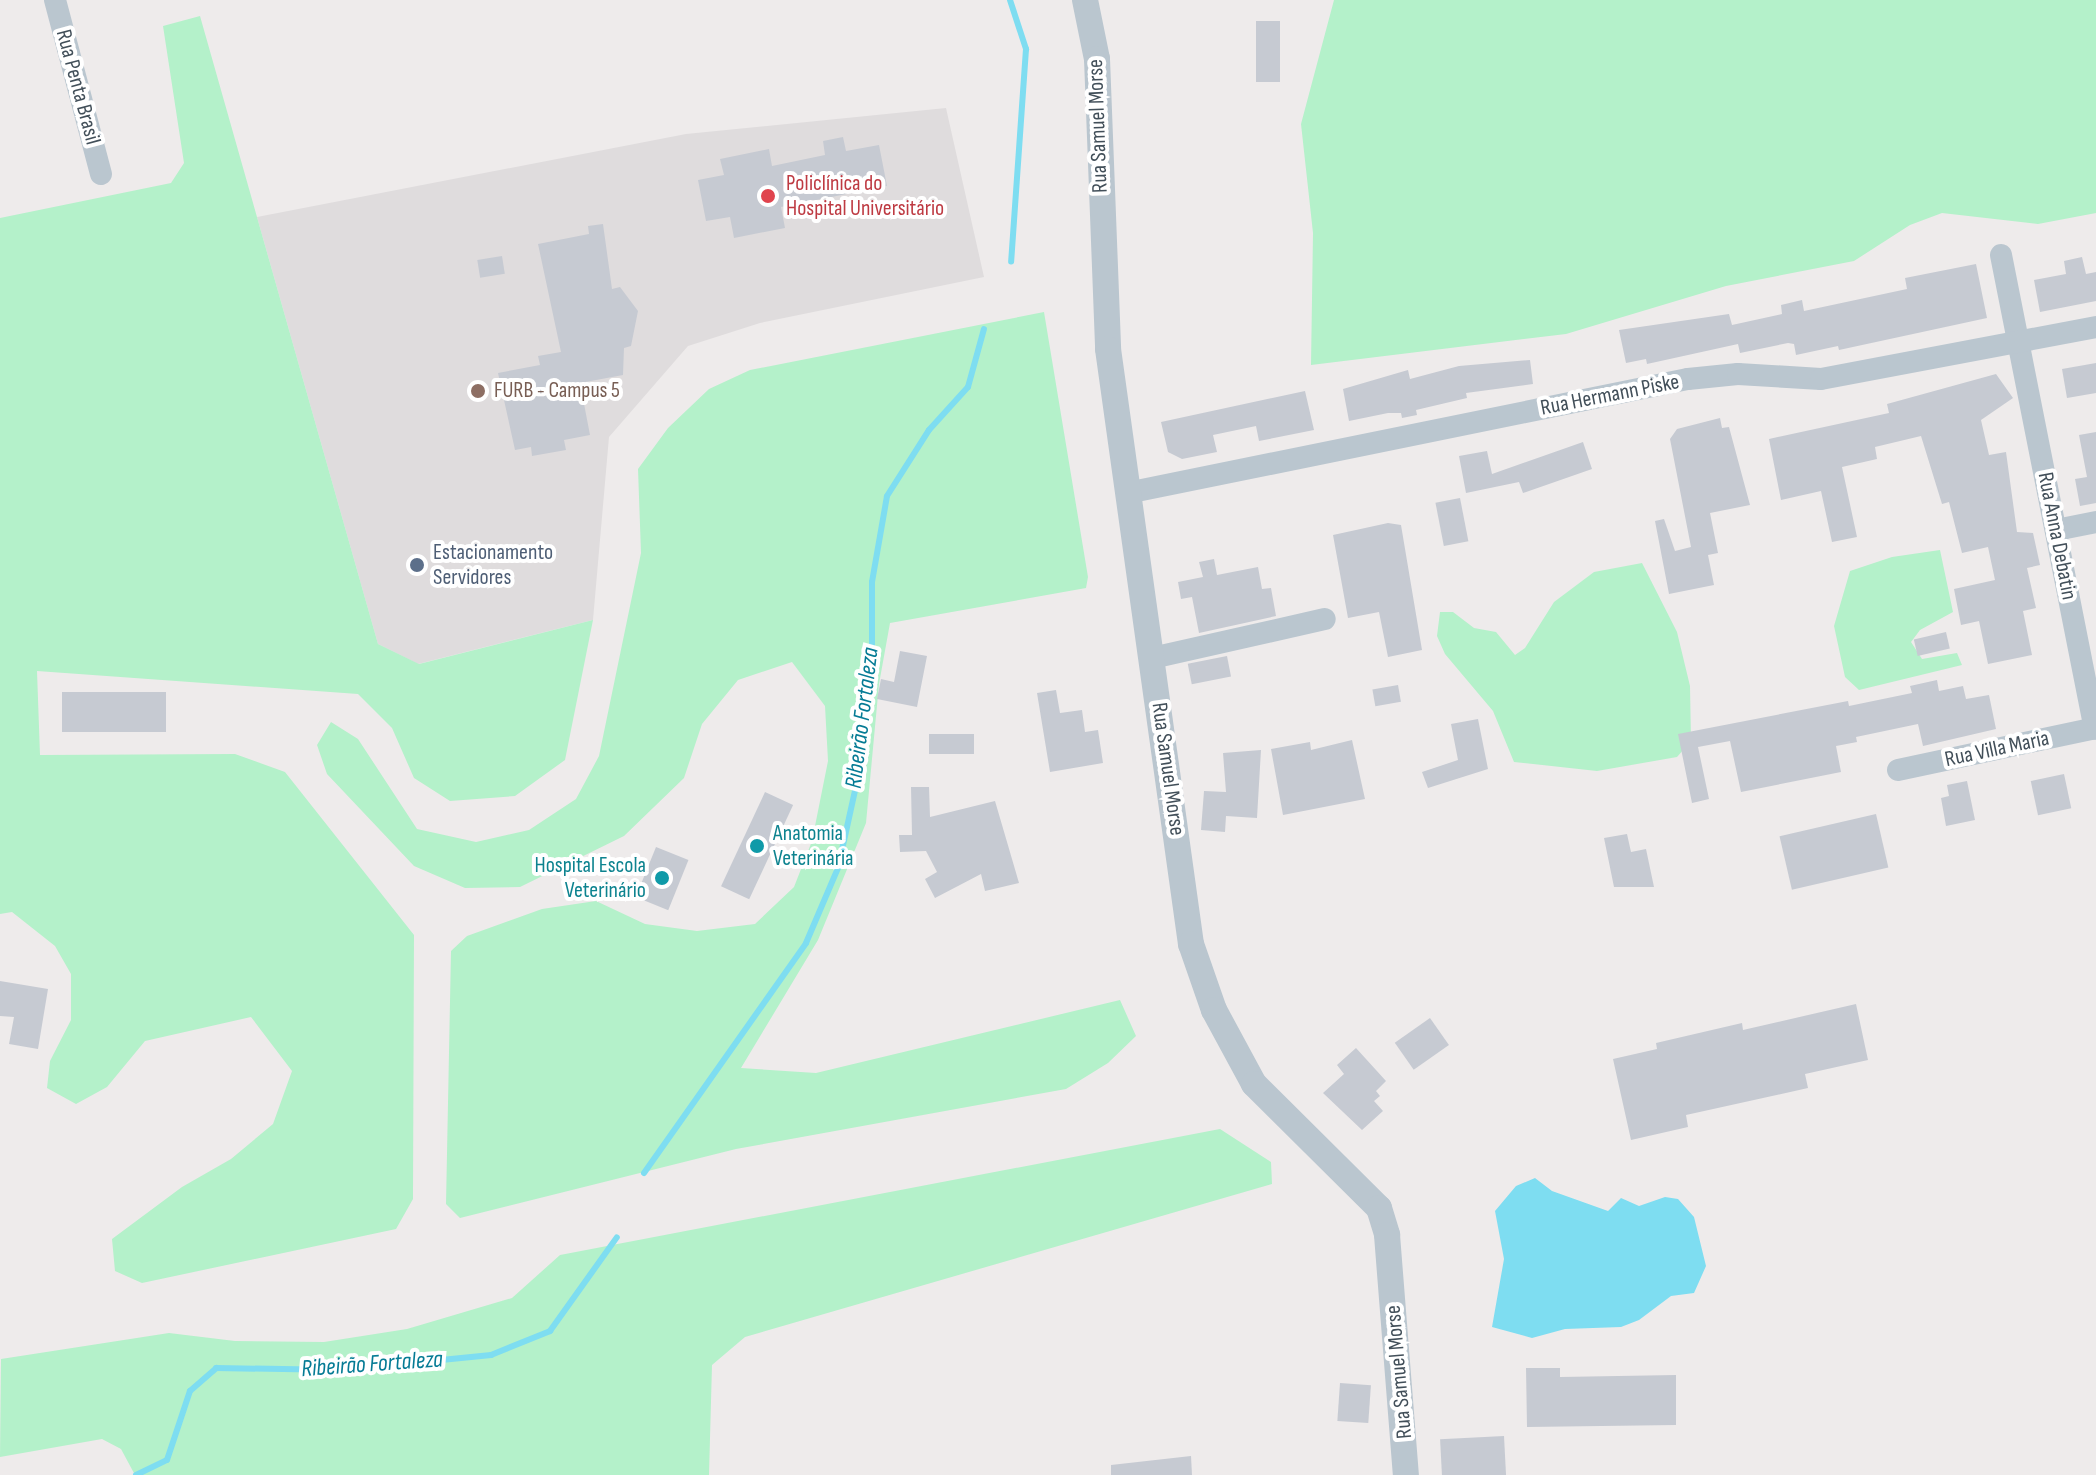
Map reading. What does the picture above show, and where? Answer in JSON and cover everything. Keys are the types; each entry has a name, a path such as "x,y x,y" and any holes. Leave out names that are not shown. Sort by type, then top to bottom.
{"street":[{"name":"Rua Penta Brasil","path":"55,0 101,174"},
{"name":"Rua Samuel Morse","path":"1085,0 1097,59 1103,277 1127,493 1191,944 1214,1010 1254,1084 1379,1208 1388,1250 1406,1475"},
{"name":"Rua Anna Debatin","path":"2001,255 2095,728"},
{"name":"Rua Hermann Piske","path":"1127,493 1688,379 1738,374 1821,379 2096,327"},
{"path":"2056,530 2096,522"},
{"path":"1152,658 1325,619"},
{"name":"Rua Villa Maria","path":"1898,770 2095,728"}],"shaded area":[{"name":"FURB - Campus 5","path":"946,108 984,277 760,323 688,346 609,437 593,620 418,664 378,644 257,217 686,134"}],"green space":[{"path":"1334,0 2096,0 2096,213 2038,224 1942,213 1910,225 1854,261 1726,286 1566,334 1311,365 1313,233 1301,124"},
{"path":"200,16 378,644 419,664 593,620 565,760 515,796 450,801 414,778 392,728 358,694 37,671 40,755 235,754 285,772 414,935 413,1199 396,1229 142,1283 115,1271 112,1239 182,1187 231,1159 273,1124 292,1071 251,1017 145,1041 107,1087 76,1104 47,1088 50,1061 71,1020 71,974 55,946 12,912 0,914 0,218 171,183 184,163 163,26"},
{"path":"1044,312 1088,577 1086,588 890,623 879,684 866,823 818,940 741,1068 816,1073 1120,1000 1136,1036 1108,1063 1066,1089 736,1149 460,1218 446,1204 451,951 467,936 542,909 596,901 645,924 697,931 755,924 794,887 812,841 828,761 825,706 792,662 738,680 702,724 684,778 624,836 520,887 465,888 414,866 327,774 317,745 331,722 358,739 417,829 476,842 529,830 576,799 599,756 641,553 638,469 668,428 709,389 750,370"},
{"path":"1940,550 1953,612 1920,630 1911,642 1922,659 1957,653 1962,665 1859,690 1845,677 1834,626 1850,571 1892,557"},
{"path":"1642,563 1677,632 1690,686 1691,741 1677,757 1597,771 1514,762 1493,711 1445,654 1437,636 1440,612 1453,612 1474,628 1496,632 1515,655 1525,648 1554,602 1594,572"},
{"path":"1220,1129 1271,1162 1272,1184 745,1337 712,1365 709,1475 135,1475 121,1449 102,1439 0,1457 1,1359 169,1333 235,1341 324,1342 407,1329 512,1298 560,1255"}],"water":[{"path":"1535,1178 1552,1191 1608,1211 1621,1198 1639,1206 1665,1197 1678,1199 1694,1217 1706,1266 1694,1293 1671,1296 1639,1320 1621,1327 1565,1329 1532,1338 1492,1327 1504,1259 1495,1211 1516,1186"}],"building":[{"path":"1256,21 1280,21 1280,82 1256,82"},
{"name":"Policlínica do Hospital Universitário","path":"843,137 846,151 879,145 887,186 781,207 785,228 734,238 730,217 706,221 698,180 724,175 720,159 769,149 772,166 825,155 823,141"},
{"path":"603,224 612,289 620,287 638,311 631,346 624,348 623,375 580,383 590,435 564,440 566,450 532,456 531,447 515,450 498,373 540,365 538,356 561,352 538,244 589,234 588,226"},
{"path":"502,256 505,274 480,278 477,260"},
{"path":"2082,257 2086,274 2096,272 2096,301 2040,312 2034,280 2066,274 2064,261"},
{"path":"1976,264 1987,318 1839,350 1838,346 1796,355 1794,344 1788,343 1740,353 1738,344 1647,364 1646,359 1626,363 1619,330 1729,314 1732,325 1782,314 1781,305 1802,300 1804,311 1907,289 1905,278"},
{"path":"1530,360 1533,384 1466,393 1467,398 1416,410 1417,415 1402,418 1401,413 1388,413 1349,421 1343,389 1408,370 1410,379 1459,366"},
{"path":"2096,363 2096,393 2067,398 2062,369"},
{"path":"1996,374 2013,398 1981,420 1989,455 2006,452 2017,532 2033,533 2040,565 2027,568 2036,608 2023,611 2032,655 1988,664 1979,621 1961,625 1954,589 1995,580 1988,547 1962,553 1949,502 1942,504 1921,436 1875,447 1877,459 1842,467 1857,537 1832,542 1821,491 1781,500 1769,439 1889,413 1887,404"},
{"path":"1305,391 1314,430 1259,441 1256,426 1213,435 1217,452 1182,459 1168,452 1161,422"},
{"path":"1720,418 1722,428 1729,427 1750,505 1710,513 1718,553 1708,555 1714,585 1669,594 1655,521 1664,519 1675,551 1691,547 1670,439 1677,429"},
{"path":"2096,432 2096,503 2080,506 2075,479 2087,477 2079,435"},
{"path":"1583,442 1592,469 1523,493 1519,482 1466,493 1459,456 1487,451 1492,474"},
{"path":"1460,498 1468,541 1444,546 1435,503"},
{"path":"1388,523 1401,525 1422,650 1388,657 1379,612 1348,618 1333,535"},
{"path":"1214,559 1217,575 1258,567 1262,589 1271,588 1276,616 1199,633 1192,597 1181,599 1178,582 1203,577 1199,562"},
{"path":"1946,632 1950,649 1918,656 1914,639"},
{"path":"900,651 927,656 917,707 877,699 881,679 894,682"},
{"path":"1227,656 1231,677 1192,684 1188,664"},
{"path":"1937,680 1939,691 1963,686 1966,699 1989,695 1996,729 1923,746 1918,724 1856,737 1857,742 1836,746 1841,772 1741,792 1730,741 1698,747 1709,799 1692,803 1678,734 1848,701 1849,706 1912,693 1910,686"},
{"path":"1398,685 1401,702 1375,706 1372,690"},
{"path":"1056,690 1060,713 1082,710 1085,732 1098,730 1103,763 1050,772 1037,693"},
{"path":"62,692 166,692 166,732 62,732"},
{"path":"1478,719 1488,769 1428,788 1422,772 1458,760 1451,724"},
{"path":"929,734 974,734 974,754 929,754"},
{"path":"1352,740 1365,799 1283,815 1271,749 1310,742 1311,750"},
{"path":"1261,750 1257,818 1226,816 1225,832 1201,830 1204,791 1226,792 1223,753"},
{"path":"2064,774 2071,808 2038,815 2031,781"},
{"path":"1967,781 1975,820 1946,826 1941,798 1949,796 1947,785"},
{"path":"911,787 929,787 930,817 995,801 1019,883 985,891 981,874 935,898 925,879 937,872 926,851 900,852 899,835 912,835"},
{"name":"Anatomia Veterinária","path":"765,792 793,805 749,899 721,886"},
{"path":"1876,814 1888,868 1792,890 1780,836"},
{"path":"1627,834 1631,852 1646,849 1654,887 1614,887 1604,838"},
{"name":"Hospital Escola Veterinário","path":"656,847 688,860 668,910 636,897"},
{"path":"0,981 48,989 38,1049 9,1044 14,1017 0,1016"},
{"path":"1856,1004 1868,1060 1805,1074 1808,1088 1686,1115 1688,1127 1631,1140 1613,1059 1657,1049 1656,1043 1742,1023 1743,1030"},
{"path":"1430,1018 1449,1045 1414,1070 1395,1043"},
{"path":"1356,1048 1386,1081 1376,1091 1380,1096 1374,1101 1383,1111 1362,1130 1323,1093 1344,1074 1337,1065"},
{"path":"1526,1368 1560,1368 1560,1377 1676,1375 1676,1425 1527,1427"},
{"path":"1340,1383 1371,1385 1368,1423 1337,1421"},
{"path":"1504,1436 1506,1475 1442,1475 1440,1439"},
{"path":"1191,1456 1192,1475 1111,1475 1111,1465"}],"waterway":[{"name":"Ribeirão Fortaleza","path":"1010,0 1026,49 1011,261"},
{"name":"Ribeirão Fortaleza","path":"644,1173 806,943 838,868 856,786 872,670 872,582 887,496 929,430 968,387 984,329"},
{"name":"Ribeirão Fortaleza","path":"136,1475 167,1460 190,1391 216,1368 341,1370 491,1355 550,1331 617,1237"}],"place":[{"name":"Policlínica do Hospital Universitário","path":"768,196"},
{"name":"FURB - Campus 5","path":"478,391"},
{"name":"Estacionamento Servidores","path":"417,565"},
{"name":"Anatomia Veterinária","path":"757,846"},
{"name":"Hospital Escola Veterinário","path":"662,878"}]}
